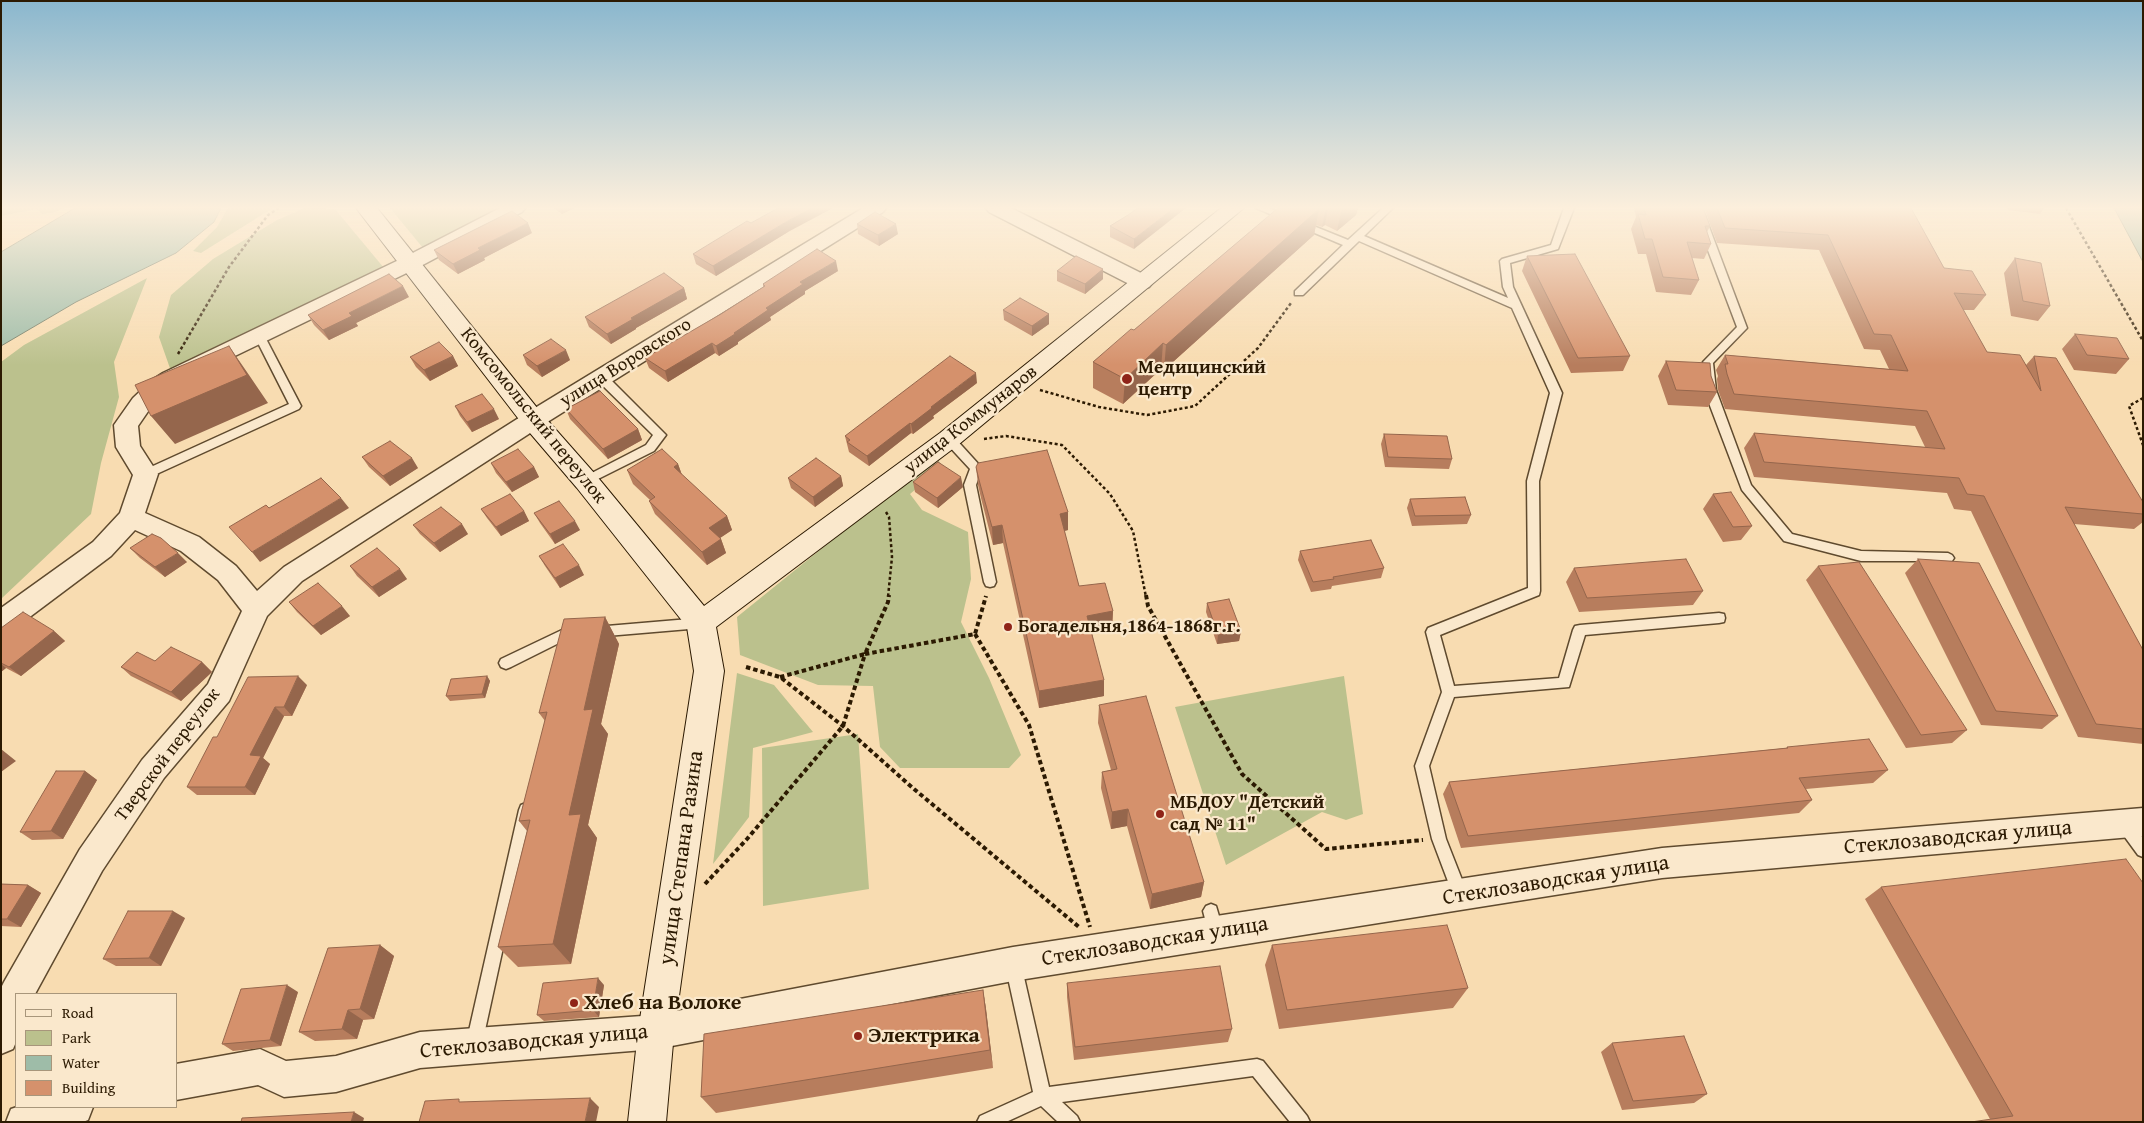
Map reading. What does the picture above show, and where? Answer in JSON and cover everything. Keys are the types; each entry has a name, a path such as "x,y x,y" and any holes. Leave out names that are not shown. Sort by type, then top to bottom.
{"street":[{"name":"Комсомольский переулок","path":"408,260 533,420 586,481 701,624"},
{"path":"1,623 102,549 131,518 146,474 128,447 126,425 141,404 160,386 171,378 415,260"},
{"name":"улица Воровского","path":"256,609 294,574 533,420 792,260"},
{"path":"1099,260 1142,282"},
{"name":"улица Коммунаров","path":"701,624 875,494 951,441 1017,384 1169,260"},
{"path":"131,518 190,544 227,574 256,609"},
{"name":"Тверской переулок","path":"17,993 91,860 153,769 220,692 256,609"},
{"name":"улица Степана Разина","path":"647,1122 656,1032 709,671 701,624"},
{"name":"Стеклозаводская улица","path":"178,1082 260,1068 284,1079 336,1074 420,1050 656,1032 1013,964 1100,944 1214,922 1460,896 1662,864 2133,823"},
{"name":"Тверской переулок","path":"1,1037 15,997"},
{"path":"24,1122 72,1108"}],"lane":[{"path":"1299,293 1334,260"},
{"path":"1412,260 1517,306"},
{"path":"1460,896 1439,839 1422,766 1449,692 1433,632 1534,592 1534,481 1556,393 1508,287 1505,261 1507,260"},
{"path":"1717,260 1742,328 1708,362 1710,390 1746,487 1788,538 1861,556 1948,558"},
{"path":"146,474 295,406 259,335"},
{"path":"586,481 650,448 660,435 602,378"},
{"path":"951,441 976,468 970,485 990,582"},
{"path":"1449,692 1564,683 1580,630 1719,618"},
{"path":"506,662 574,634 701,624"},
{"path":"560,654 574,634"},
{"path":"473,1046 528,797"},
{"path":"2133,823 2143,850"},
{"path":"1013,964 1043,1096 1071,1122"},
{"path":"986,1122 1043,1096 1257,1067 1301,1122"}],"path":[{"path":"160,386 235,260"},
{"path":"2096,260 2143,341"},
{"path":"1017,384 1099,407 1147,416 1195,406 1258,348 1299,293"},
{"path":"2143,398 2129,406 2143,445"},
{"path":"951,441 1006,436 1062,445 1110,494 1133,531 1148,606 1242,774 1326,850 1439,839"},
{"path":"674,918 747,839 843,726 865,654 888,602 892,557 889,517 875,494"},
{"path":"990,582 974,634 1030,725 1100,944"},
{"path":"780,677 865,654 974,634"},
{"path":"746,667 780,677 843,726 914,790 1100,944"}],"green space":[{"path":"211,260 378,260 384,268 172,374 159,337 171,295"},
{"path":"147,278 114,362 119,397 101,463 91,514 1,599 1,362 24,345"},
{"path":"935,457 943,466 910,494 922,510 968,532 971,579 961,622 989,678 1021,755 1009,768 900,768 880,747 873,686 818,685 740,655 737,617"},
{"path":"737,673 774,685 813,732 753,748 749,817 713,864"},
{"path":"1344,676 1363,814 1346,820 1322,812 1226,865 1175,707"},
{"path":"858,734 869,889 763,906 762,748"}],"water":[{"path":"1,260 161,260 76,302 1,346"}],"building":[{"path":"448,260 460,260 453,264"},
{"path":"704,260 722,260 713,266"},
{"path":"799,260 836,261 800,282 803,284 766,308 768,310 716,346 712,343 665,371 645,358 721,314 765,286 763,284"},
{"path":"1070,260 1085,260 1103,269 1085,284 1057,271"},
{"path":"1216,260 1261,260 1166,345 1163,343 1125,379 1093,362 1131,329 1134,330"},
{"path":"1529,260 1578,260 1630,356 1578,358"},
{"path":"1658,260 1693,260 1699,280 1663,277"},
{"path":"1840,260 1940,260 1944,268 1972,271 1986,295 1954,293 1987,352 2020,355 2041,391 2034,356 2056,358 2143,502 2143,514 2065,507 2143,650 2143,729 2096,724 1984,496 1967,494 1959,478 1764,462 1754,433 1945,449 1927,411 1734,394 1727,374 1725,364 1728,364 1725,355 1908,371 1891,335 1874,334"},
{"path":"2015,260 2041,263 2050,306 2023,301"},
{"path":"664,273 684,288 607,334 585,317"},
{"path":"389,274 403,286 349,313 352,316 323,330 308,315"},
{"path":"1020,298 1049,314 1032,326 1003,310"},
{"path":"2075,334 2117,338 2129,359 2087,355"},
{"path":"551,339 566,350 537,366 523,355"},
{"path":"439,342 453,356 424,370 410,357"},
{"path":"229,346 247,375 151,416 135,385"},
{"path":"950,356 976,373 867,456 847,442 850,440 845,436"},
{"path":"1666,361 1710,363 1711,376 1717,392 1676,390"},
{"path":"600,391 638,429 603,449 566,409"},
{"path":"482,394 494,409 467,422 455,406"},
{"path":"1384,434 1447,436 1452,459 1388,457"},
{"path":"390,441 412,458 383,476 362,457"},
{"path":"518,449 534,467 506,482 491,463"},
{"path":"662,449 678,464 674,467 727,516 709,528 721,539 702,552 649,501 655,497 627,470"},
{"path":"1047,450 1068,512 1060,514 1079,586 1105,583 1113,611 1087,616 1104,680 1039,691 1002,525 992,527 976,467 978,463"},
{"path":"816,458 841,476 813,497 788,478"},
{"path":"938,462 961,477 937,498 913,482"},
{"path":"321,478 341,498 252,552 229,527 266,505 269,508"},
{"path":"1731,492 1752,526 1733,527 1713,494"},
{"path":"510,494 524,511 496,527 481,509"},
{"path":"1465,497 1471,515 1415,516 1410,499"},
{"path":"559,501 575,521 550,534 534,513"},
{"path":"441,507 462,524 434,543 413,525"},
{"path":"152,534 161,538 178,553 155,567 130,548"},
{"path":"1371,540 1384,568 1333,577 1334,579 1313,582 1300,551"},
{"path":"563,544 579,565 555,578 539,556"},
{"path":"377,548 400,569 372,587 350,566"},
{"path":"1686,559 1703,591 1587,598 1574,568"},
{"path":"1918,559 1979,563 2058,716 1996,711"},
{"path":"1859,562 1967,730 1921,735 1818,566"},
{"path":"318,583 342,606 313,626 289,602"},
{"path":"1229,599 1241,631 1218,635 1207,603"},
{"path":"23,612 54,631 9,667 1,663 1,628"},
{"path":"605,617 584,710 593,709 569,815 581,814 553,944 498,947 530,820 519,821 547,712 539,713 564,619"},
{"path":"171,647 202,662 171,692 121,667 137,652 155,661"},
{"path":"298,676 284,707 275,707 250,755 261,756 245,787 187,787 213,737 217,737 248,677"},
{"path":"487,676 482,694 446,696 451,679"},
{"path":"1146,696 1204,882 1152,894 1128,809 1112,812 1102,772 1117,769 1099,705"},
{"path":"1869,739 1888,770 1799,778 1812,800 1468,836 1449,782 1788,748"},
{"path":"56,771 85,771 51,831 20,832"},
{"path":"2126,859 2143,883 2143,1122 1971,1122 2013,1116 1881,887"},
{"path":"1,884 28,885 7,919 1,919"},
{"path":"128,911 173,911 149,958 103,959"},
{"path":"1447,925 1468,988 1287,1010 1272,945"},
{"path":"380,945 360,1009 348,1010 342,1029 299,1032 328,948"},
{"path":"1220,966 1232,1029 1075,1047 1067,983"},
{"name":"Хлеб на Волоке","path":"598,978 593,1010 537,1015 543,983"},
{"path":"287,985 270,1040 222,1044 241,989"},
{"path":"983,990 990,1050 701,1097 704,1034"},
{"path":"1684,1036 1707,1094 1633,1101 1612,1043"},
{"path":"590,1098 585,1122 419,1122 425,1101 459,1099 459,1102"},
{"path":"354,1112 351,1122 241,1122 242,1118"}],"place":[{"name":"Медицинский центр","path":"1127,379"},
{"name":"Богадельня,1864-1868г.г.","path":"1008,627"},
{"name":"МБДОУ \"Детский сад № 11\"","path":"1160,814"},
{"name":"Хлеб на Волоке","path":"574,1003"},
{"name":"Электрика","path":"858,1036"}]}
